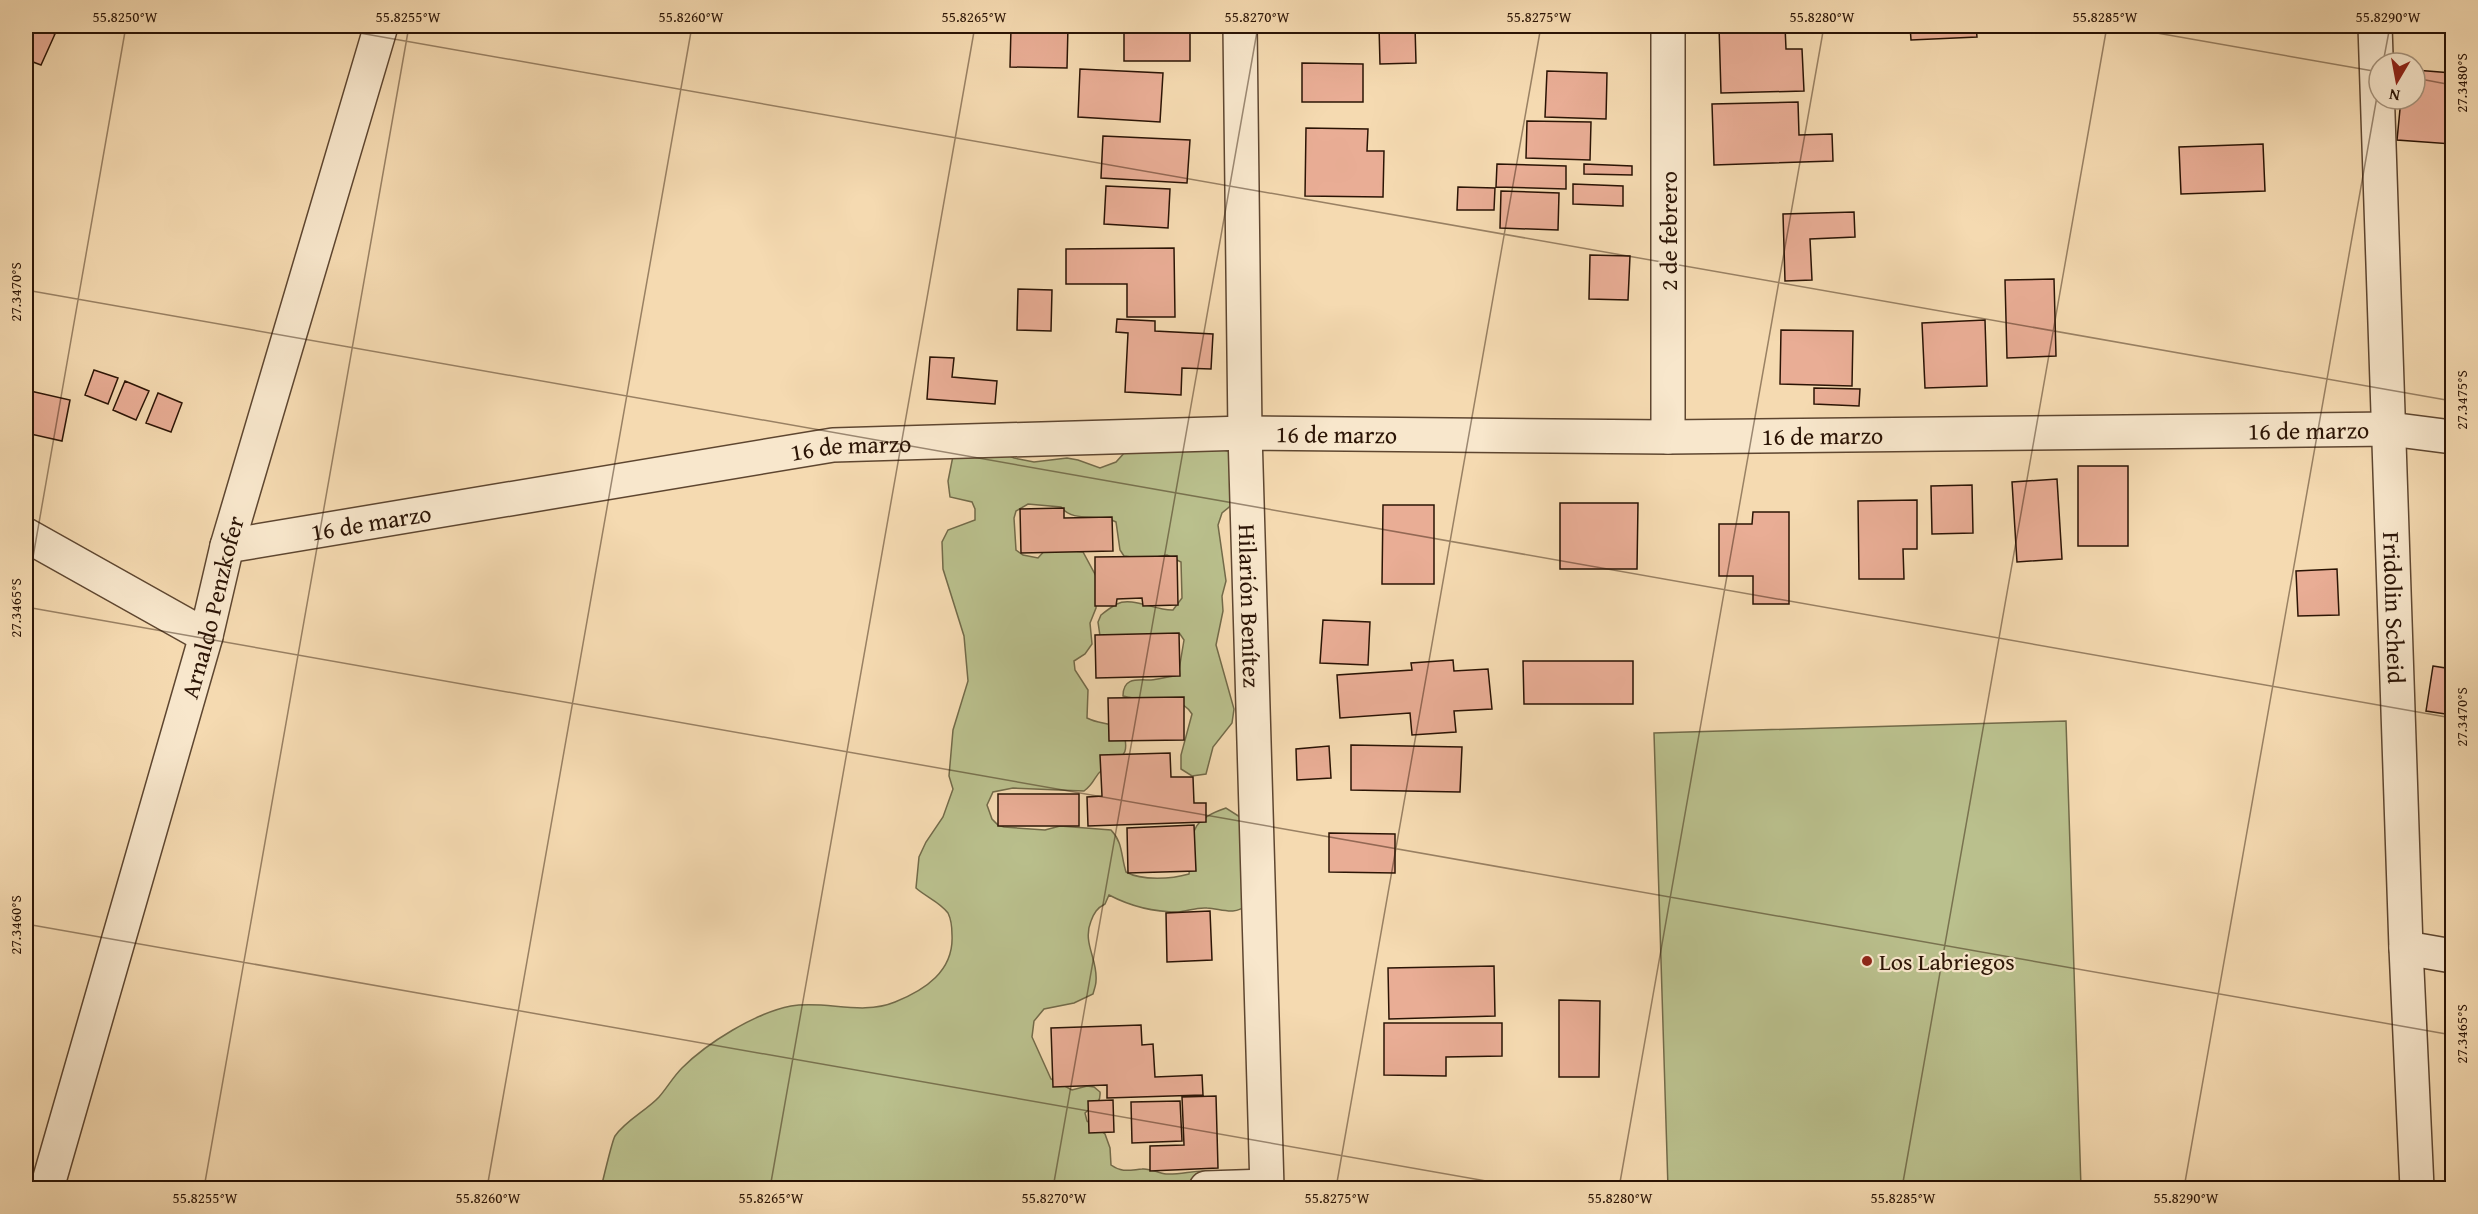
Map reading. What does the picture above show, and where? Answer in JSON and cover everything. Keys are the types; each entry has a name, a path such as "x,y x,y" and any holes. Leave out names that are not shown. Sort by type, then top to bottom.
{"street":[{"name":"Arnaldo Penzkofer","path":"47,1188 206,636 227,546 381,26"},
{"name":"Hilarión Benítez","path":"1240,26 1245,432 1267,1187"},
{"name":"2 de febrero","path":"1668,26 1668,437"},
{"name":"Fridolin Scheid","path":"2375,26 2406,948 2417,1188"},
{"name":"16 de marzo","path":"227,546 832,445 1245,432 1668,437 2390,429 2452,437"},
{"path":"26,535 206,636"},
{"path":"2406,948 2452,956"},
{"path":"1206,1188 1267,1187"}],"green space":[{"path":"1220,449 1231,452 1234,503 1222,513 1218,525 1226,581 1216,645 1234,709 1232,723 1213,747 1206,774 1192,776 1181,769 1181,755 1192,714 1186,707 1170,700 1123,696 1125,685 1132,681 1175,676 1179,670 1184,640 1180,634 1100,636 1098,622 1101,615 1123,602 1173,610 1182,598 1181,562 1167,555 1146,559 1124,556 1120,550 1116,522 1109,519 1080,517 1066,512 1061,507 1028,504 1016,511 1014,518 1016,550 1023,555 1038,558 1047,548 1083,552 1097,578 1096,608 1090,623 1092,644 1085,654 1074,661 1075,670 1088,690 1087,718 1123,730 1126,746 1123,755 1099,772 1084,791 1013,788 993,792 987,805 992,819 1004,827 1045,830 1060,826 1111,830 1120,845 1126,872 1148,878 1189,874 1192,841 1197,825 1213,813 1226,808 1240,817 1247,905 1233,911 1203,908 1169,912 1142,908 1109,895 1105,904 1095,913 1089,929 1089,944 1096,973 1093,994 1074,1003 1044,1009 1034,1021 1032,1037 1051,1079 1072,1090 1087,1086 1094,1087 1100,1092 1098,1102 1085,1113 1087,1121 1105,1134 1110,1148 1111,1165 1122,1170 1145,1169 1166,1174 1218,1172 1214,1188 601,1188 615,1136 659,1097 692,1058 718,1039 762,1015 791,1006 869,1008 895,1002 917,992 936,978 948,959 952,935 948,913 916,888 919,857 943,817 953,789 949,776 953,730 968,681 964,636 943,569 942,542 948,530 975,520 975,509 972,502 950,497 948,481 953,456 1005,454 1034,462 1067,458 1100,468 1116,462 1126,451"},
{"name":"Los Labriegos","path":"2066,721 2081,1188 1668,1188 1654,733"}],"building":[{"path":"26,26 35,26 55,34 41,65 33,62 26,78"},
{"path":"1021,26 1068,26 1067,68 1010,67 1011,28 1021,29"},
{"path":"1124,26 1190,26 1190,61 1124,61"},
{"path":"1379,26 1415,26 1416,63 1380,64"},
{"path":"1719,26 1785,26 1786,49 1802,49 1804,91 1721,93"},
{"path":"1910,26 1976,26 1977,37 1911,40"},
{"path":"1302,63 1363,64 1363,102 1302,102"},
{"path":"1080,69 1163,73 1160,122 1078,117"},
{"path":"1547,71 1607,73 1606,119 1545,117"},
{"path":"2427,71 2452,73 2452,144 2397,140 2400,111 2427,111"},
{"path":"1798,102 1799,135 1832,134 1833,161 1714,165 1712,104"},
{"path":"1527,121 1591,122 1590,160 1526,158"},
{"path":"1306,128 1368,129 1367,151 1384,151 1383,197 1305,196"},
{"path":"1103,136 1190,140 1187,183 1101,178"},
{"path":"2263,144 2265,191 2181,194 2179,147"},
{"path":"1497,164 1566,166 1566,189 1496,187"},
{"path":"1584,164 1632,166 1632,175 1584,174"},
{"path":"1573,184 1623,186 1623,206 1573,204"},
{"path":"1106,186 1170,189 1168,228 1104,224"},
{"path":"1458,187 1495,188 1494,210 1457,210"},
{"path":"1501,191 1559,193 1558,230 1500,228"},
{"path":"1854,212 1855,237 1810,239 1812,280 1785,281 1783,214"},
{"path":"2450,234 2452,234 2452,291 2449,291"},
{"path":"1174,248 1175,317 1127,317 1127,284 1066,284 1066,249"},
{"path":"1590,255 1630,256 1628,300 1589,299"},
{"path":"2054,279 2056,356 2007,358 2005,280"},
{"path":"1018,289 1052,290 1051,331 1017,330"},
{"path":"1117,319 1155,321 1155,331 1213,334 1211,369 1182,368 1181,395 1125,392 1128,333 1116,332"},
{"path":"1985,320 1987,386 1925,388 1922,323"},
{"path":"1781,330 1853,331 1852,386 1780,384"},
{"path":"930,357 954,358 952,377 997,381 995,404 927,399"},
{"path":"94,370 118,378 108,404 85,395"},
{"path":"125,381 149,391 136,420 113,410"},
{"path":"1814,388 1860,389 1859,406 1814,404"},
{"path":"26,390 70,400 62,441 26,433"},
{"path":"158,393 182,403 171,432 146,423"},
{"path":"2078,466 2128,466 2128,546 2078,546"},
{"path":"2057,479 2062,559 2017,562 2012,482"},
{"path":"1972,485 1973,533 1932,534 1931,486"},
{"path":"1917,500 1917,549 1903,549 1904,579 1859,579 1858,501"},
{"path":"1560,503 1638,503 1637,569 1560,569"},
{"path":"1383,505 1434,505 1434,584 1382,584"},
{"path":"1064,508 1064,518 1112,517 1113,551 1021,553 1020,509"},
{"path":"1753,512 1789,512 1789,604 1753,604 1753,576 1719,576 1719,524 1752,524"},
{"path":"1177,556 1178,605 1143,606 1142,598 1117,599 1116,606 1095,606 1095,557"},
{"path":"2337,569 2339,615 2298,616 2296,571"},
{"path":"1323,620 1370,622 1368,665 1320,663"},
{"path":"1179,633 1180,676 1096,678 1095,635"},
{"path":"1453,660 1454,671 1488,669 1492,709 1454,711 1456,732 1412,735 1410,713 1340,718 1337,675 1412,670 1411,663"},
{"path":"1523,661 1633,661 1633,704 1524,704"},
{"path":"2433,666 2452,669 2452,715 2426,711"},
{"path":"1184,697 1184,740 1109,741 1108,698"},
{"path":"1351,745 1462,747 1460,792 1351,790"},
{"path":"1329,746 1331,778 1297,780 1296,749"},
{"path":"1170,753 1171,777 1193,777 1194,803 1206,803 1206,822 1088,826 1087,797 1102,796 1100,755"},
{"path":"998,794 1079,794 1079,826 998,826"},
{"path":"1194,825 1196,871 1128,873 1127,828"},
{"path":"1329,833 1395,834 1395,873 1329,872"},
{"path":"1210,911 1212,960 1167,962 1166,913"},
{"path":"1494,966 1495,1016 1389,1019 1388,968"},
{"path":"1559,1000 1600,1001 1599,1077 1559,1077"},
{"path":"1384,1023 1502,1023 1502,1056 1446,1057 1446,1076 1384,1075"},
{"path":"1141,1025 1142,1045 1153,1044 1155,1077 1202,1075 1203,1095 1107,1098 1107,1085 1053,1087 1051,1028"},
{"path":"1216,1096 1218,1168 1150,1171 1150,1146 1184,1145 1182,1097"},
{"path":"1113,1100 1114,1132 1089,1133 1088,1101"},
{"path":"1180,1101 1182,1141 1132,1143 1131,1102"}],"place":[{"name":"Los Labriegos","path":"1867,961"}]}
